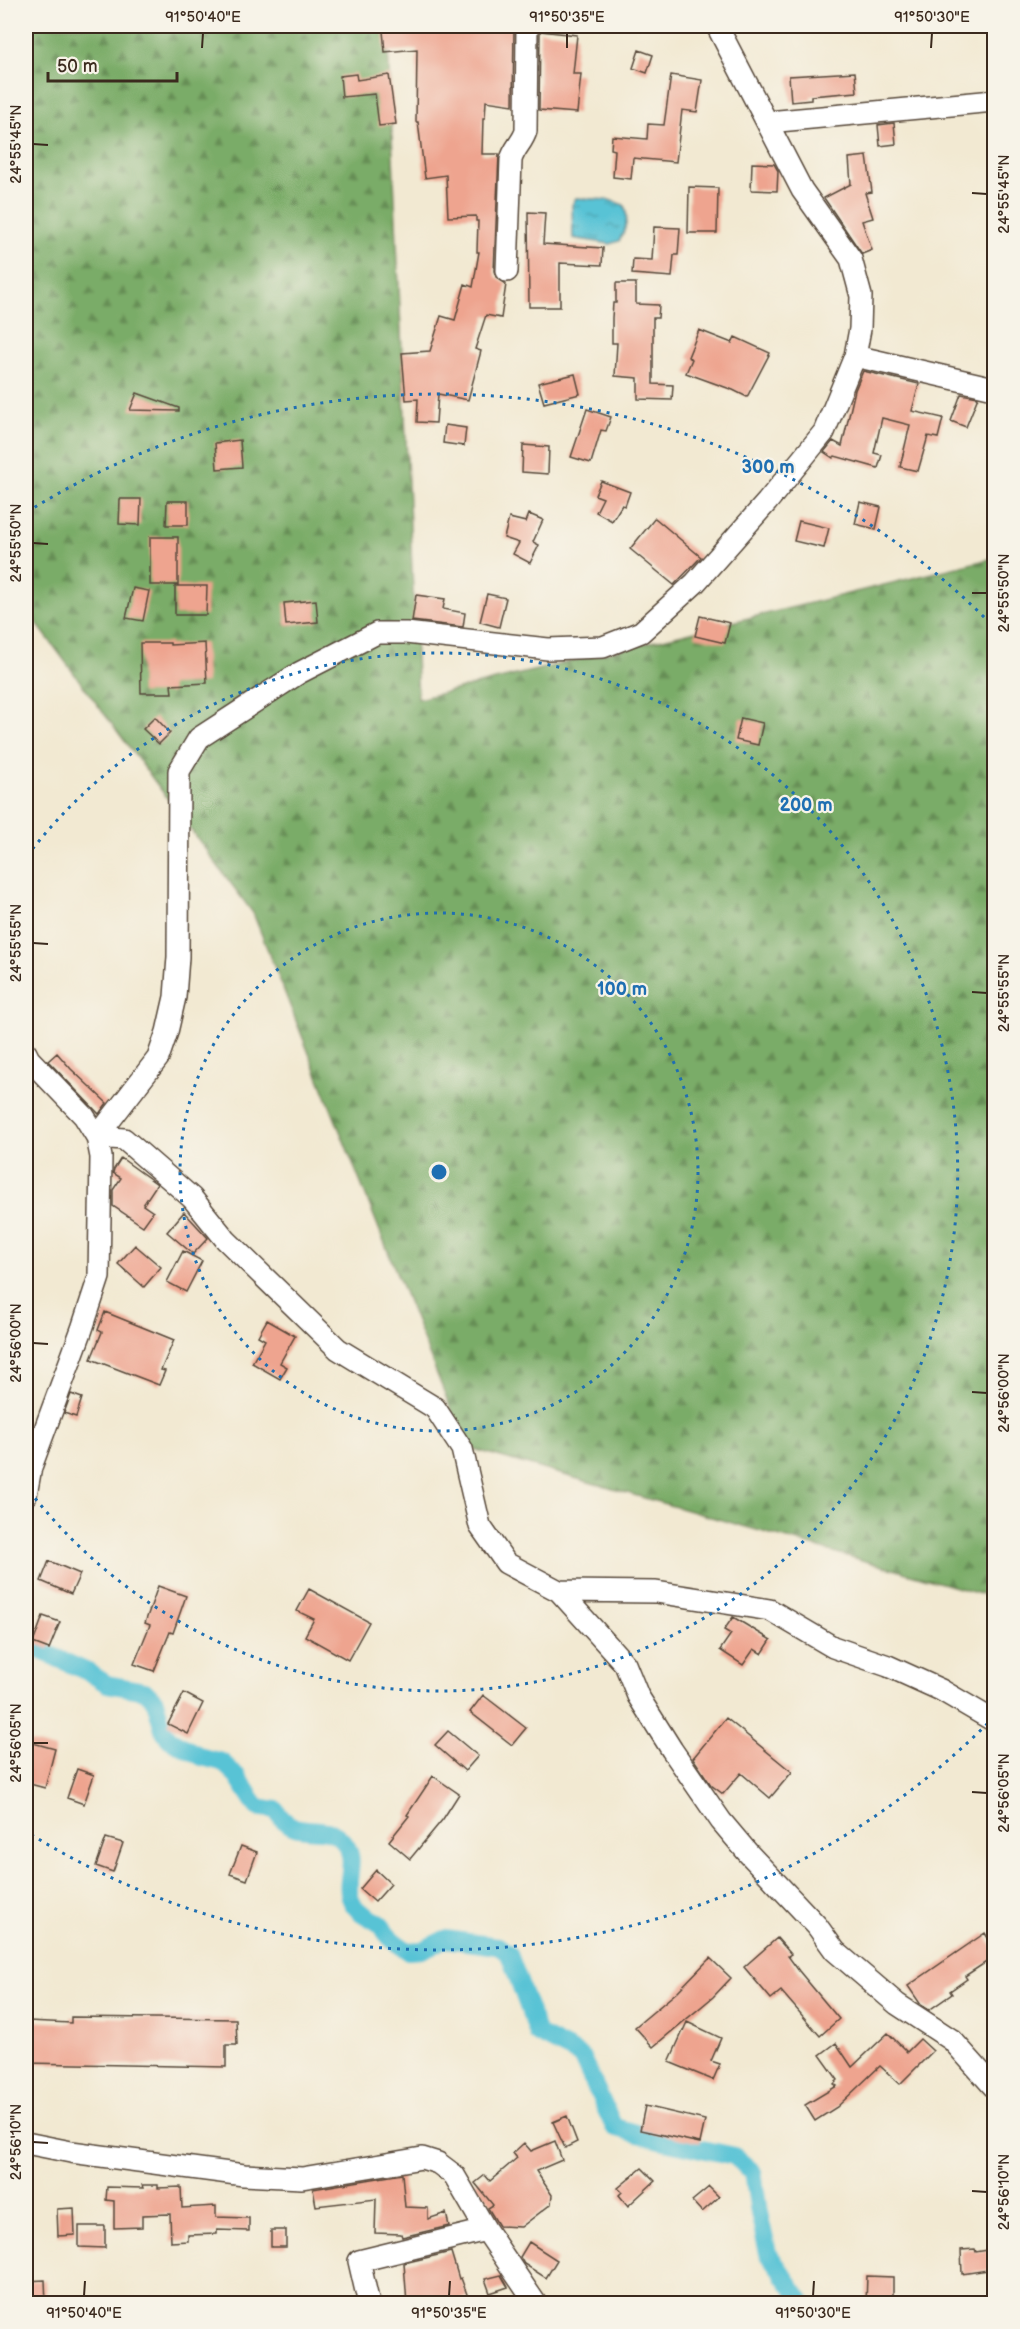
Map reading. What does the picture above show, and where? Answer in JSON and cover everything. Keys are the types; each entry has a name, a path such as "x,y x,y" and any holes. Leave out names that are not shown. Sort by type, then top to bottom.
{"street":[{"path":"507,271 511,160 513,151 524,138 526,131 527,26"},
{"path":"97,1137 158,1058 167,1032 175,997 178,957 179,771 199,738 299,673 377,633 406,633 548,649 603,647 640,632 695,583 825,432 855,356 860,329 861,296 851,259 802,190 717,26"},
{"path":"768,122 994,101"},
{"path":"855,356 994,388"},
{"path":"26,1053 29,1059 84,1116 97,1137 101,1157 99,1277 31,1467 26,1495"},
{"path":"97,1137 124,1139 192,1198 226,1240 338,1349 435,1408 462,1449 480,1526 506,1563 559,1591 625,1665 638,1696 721,1821 817,1926 835,1952 897,2004 952,2040 994,2086"},
{"path":"559,1591 656,1592 770,1610 833,1647 888,1666 941,1690 994,1721"},
{"path":"26,2143 71,2152 244,2175 302,2178 422,2158 438,2163 454,2175 486,2230 536,2304"},
{"path":"369,2304 359,2261 486,2230"}],"green space":[{"path":"26,26 387,26 418,699 994,558 994,1598 466,1447 253,913 26,609"}],"water":[{"path":"576,198 609,200 624,205 626,224 619,241 610,244 573,238 572,205"}],"building":[{"path":"413,26 514,26 513,105 486,101 485,118 483,118 482,154 499,154 494,271 496,277 506,284 501,318 486,315 475,349 481,351 468,400 438,394 436,423 417,422 418,399 406,400 402,353 430,351 441,316 455,320 465,284 473,287 479,252 477,252 478,221 476,221 476,216 448,217 446,175 425,178 418,122 416,122 417,49 385,52 383,31 413,28"},
{"path":"540,31 577,35 573,74 581,74 577,113 539,110"},
{"path":"639,50 653,55 647,73 633,68"},
{"path":"855,72 857,92 811,96 811,100 791,102 789,76"},
{"path":"356,74 357,80 389,75 396,124 379,126 375,94 342,97 340,76"},
{"path":"671,75 702,80 697,112 682,110 676,162 633,158 631,179 613,177 615,150 611,149 612,136 647,139 648,124 664,125"},
{"path":"894,123 896,144 880,146 878,125"},
{"path":"867,156 872,192 865,193 873,218 862,221 872,250 862,254 824,198 851,184 849,158"},
{"path":"752,163 774,164 778,171 777,191 751,190"},
{"path":"689,187 718,188 717,233 688,233"},
{"path":"528,212 545,213 543,244 603,248 602,265 560,263 560,307 529,307"},
{"path":"654,227 680,228 678,255 674,255 672,277 632,274 633,259 652,260"},
{"path":"616,283 636,283 636,304 659,305 658,318 653,318 653,384 673,385 672,400 638,399 638,378 615,376 617,343 612,343 612,318 613,303 616,303"},
{"path":"699,330 732,343 735,337 770,353 747,397 686,373 692,359 688,357"},
{"path":"863,371 919,384 912,411 943,418 938,438 928,436 918,471 900,467 910,425 882,418 874,453 882,455 878,468 835,456 833,458 824,452 833,441 842,446 855,390"},
{"path":"575,374 580,394 544,403 538,383"},
{"path":"137,393 179,408 179,411 130,410"},
{"path":"961,394 978,397 966,427 951,421"},
{"path":"587,409 611,417 606,431 601,430 591,463 571,457"},
{"path":"445,425 466,428 464,446 443,443"},
{"path":"240,440 242,467 217,469 215,443"},
{"path":"523,445 549,447 548,474 522,472"},
{"path":"601,481 630,492 625,506 622,505 612,521 596,512 603,498 595,495"},
{"path":"120,499 141,499 140,525 119,524"},
{"path":"167,501 188,501 188,525 166,525"},
{"path":"860,502 881,507 876,529 855,524"},
{"path":"529,514 543,520 533,542 539,545 530,563 513,554 519,543 504,538 509,518 526,522"},
{"path":"655,518 701,557 674,585 630,549"},
{"path":"799,521 829,528 824,548 794,541"},
{"path":"150,537 178,537 178,585 150,585"},
{"path":"175,586 207,586 206,615 175,615"},
{"path":"133,588 149,591 143,621 126,618"},
{"path":"487,594 506,598 499,627 480,622"},
{"path":"416,595 445,599 443,609 465,613 463,627 412,621"},
{"path":"316,600 318,622 286,625 284,603"},
{"path":"700,616 730,623 725,643 695,636"},
{"path":"140,643 170,643 170,645 205,643 207,683 171,685 172,693 141,693"},
{"path":"155,717 170,733 159,744 143,729"},
{"path":"741,718 763,723 758,745 736,740"},
{"path":"57,1053 107,1103 99,1114 48,1061"},
{"path":"121,1158 157,1184 143,1205 153,1212 143,1226 113,1206 113,1190 121,1178 113,1173"},
{"path":"184,1212 208,1238 193,1254 167,1232"},
{"path":"135,1245 161,1267 144,1287 118,1264"},
{"path":"183,1251 202,1261 186,1292 167,1282"},
{"path":"105,1312 174,1340 161,1370 165,1371 159,1385 91,1359 102,1332 98,1330"},
{"path":"267,1320 295,1336 280,1363 287,1367 280,1379 252,1363 265,1340 258,1336"},
{"path":"71,1394 82,1398 76,1417 64,1413"},
{"path":"49,1561 80,1574 71,1594 41,1581"},
{"path":"158,1586 186,1596 173,1633 170,1632 154,1671 134,1664 150,1625 145,1623"},
{"path":"309,1589 369,1622 348,1660 305,1636 314,1619 297,1611"},
{"path":"43,1616 60,1622 49,1649 33,1643"},
{"path":"733,1617 771,1640 762,1654 754,1649 743,1665 720,1650 731,1634 724,1630"},
{"path":"184,1693 203,1703 188,1734 168,1724"},
{"path":"483,1695 526,1728 512,1745 470,1712"},
{"path":"726,1718 792,1772 770,1798 741,1773 723,1794 711,1785 693,1758"},
{"path":"448,1731 478,1756 465,1771 435,1745"},
{"path":"26,1741 55,1749 45,1788 26,1783"},
{"path":"77,1769 94,1775 84,1804 67,1798"},
{"path":"433,1776 459,1794 443,1819 410,1859 389,1841 409,1816 407,1815"},
{"path":"106,1838 123,1843 113,1872 96,1866"},
{"path":"241,1846 257,1852 247,1880 230,1874"},
{"path":"376,1870 391,1884 375,1902 360,1889"},
{"path":"985,1933 994,1948 994,1957 965,1976 967,1979 950,1991 952,1994 929,2010 921,2005 908,1986"},
{"path":"777,1938 791,1954 788,1956 799,1971 839,2019 820,2036 781,1991 771,1999 744,1967"},
{"path":"710,1958 731,1978 713,1997 653,2047 635,2027 677,1992"},
{"path":"71,2017 236,2019 237,2045 226,2045 226,2067 26,2063 28,2021 71,2023"},
{"path":"687,2022 721,2038 711,2061 720,2064 713,2080 669,2062"},
{"path":"888,2033 907,2052 920,2039 933,2051 900,2084 880,2066 837,2107 815,2121 805,2105 837,2086 834,2084 838,2080 820,2055 836,2043 852,2067"},
{"path":"645,2106 705,2120 700,2143 640,2130"},
{"path":"567,2116 577,2142 565,2148 553,2122"},
{"path":"555,2141 562,2160 536,2171 552,2195 551,2204 521,2227 499,2226 488,2208 493,2205 475,2183 485,2175 490,2181 517,2158 513,2153 524,2143 531,2151"},
{"path":"642,2168 655,2181 628,2206 619,2195 622,2192 618,2188"},
{"path":"402,2174 405,2207 428,2208 428,2219 446,2213 449,2226 402,2237 401,2234 375,2233 376,2199 316,2206 313,2189"},
{"path":"142,2185 158,2185 158,2188 181,2187 182,2208 216,2206 216,2217 249,2218 249,2231 217,2230 217,2234 188,2235 188,2241 171,2242 170,2214 142,2215 142,2227 114,2228 114,2201 106,2200 107,2187 143,2188"},
{"path":"709,2187 719,2197 702,2212 692,2201"},
{"path":"74,2208 75,2235 58,2236 57,2209"},
{"path":"79,2226 105,2226 105,2248 79,2247"},
{"path":"271,2230 286,2230 286,2247 271,2247"},
{"path":"529,2242 557,2260 546,2278 524,2264 520,2257"},
{"path":"975,2249 976,2252 994,2249 994,2269 962,2274 961,2250"},
{"path":"451,2252 459,2279 461,2278 468,2297 450,2304 407,2304 404,2263"},
{"path":"501,2275 508,2287 490,2293 485,2279"},
{"path":"867,2276 893,2277 893,2304 866,2304"},
{"path":"45,2280 46,2304 26,2304 26,2281"}],"waterway":[{"path":"26,1644 90,1673 107,1684 145,1691 155,1701 163,1729 169,1739 202,1757 222,1762 237,1776 257,1807 276,1810 283,1820 299,1828 325,1831 340,1838 350,1854 349,1892 354,1905 361,1913 382,1926 391,1939 408,1951 422,1950 445,1939 498,1946 509,1954 538,2034 581,2056 614,2127 660,2140 734,2156 753,2172 768,2253 804,2304"}]}
